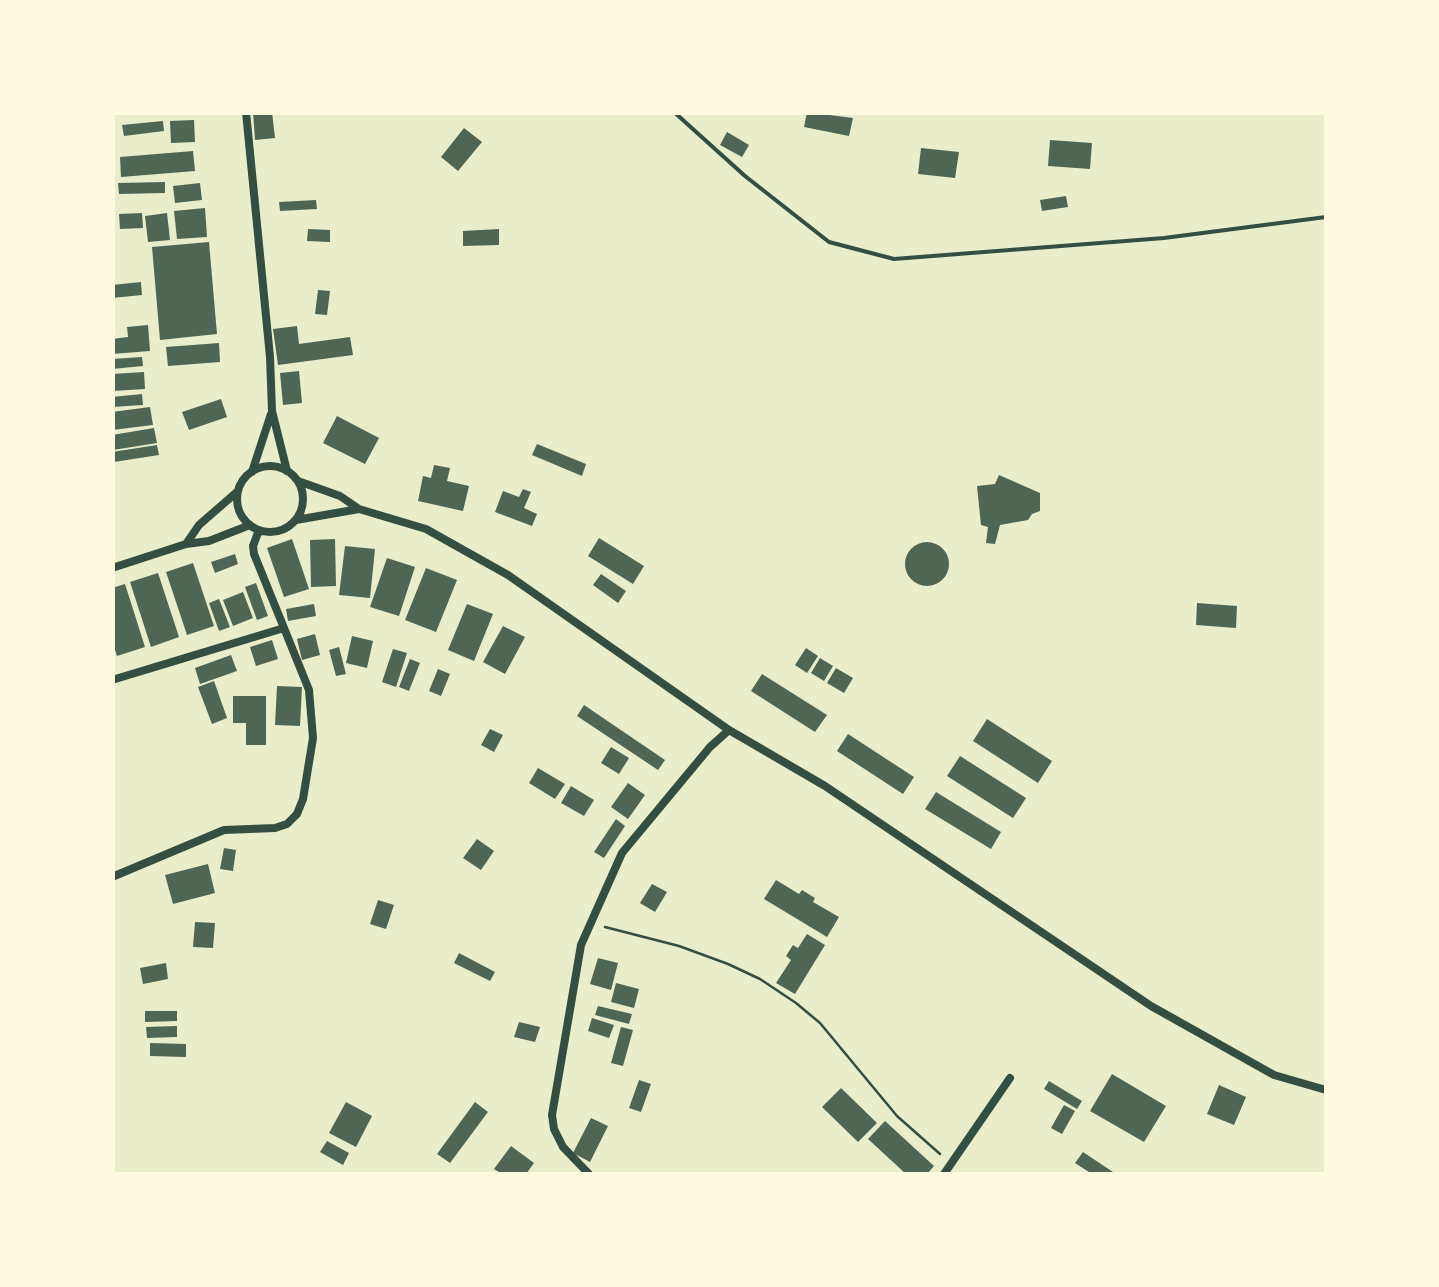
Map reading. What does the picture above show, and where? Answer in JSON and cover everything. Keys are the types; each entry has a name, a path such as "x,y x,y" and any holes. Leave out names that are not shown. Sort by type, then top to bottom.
{"street":[{"path":"246,112 272,411 288,471 298,481 331,492 358,510 426,529 508,575 729,730 825,786 1151,1006 1274,1075 1326,1090"},
{"path":"186,544 199,525 239,490 252,472 272,411"},
{"path":"252,472 264,467 288,471"},
{"path":"296,520 303,501 298,481"},
{"path":"112,876 204,836 224,830 275,828 288,824 297,814 309,768 312,712 305,678 254,554 255,527 239,509 239,490"},
{"path":"113,565 255,527 279,530 296,520 358,510"},
{"path":"112,680 284,628"},
{"path":"589,1174 564,1147 554,1129 552,1115 582,945 622,854 710,747 729,730"},
{"path":"944,1174 1010,1078"}],"lane":[{"path":"674,112 746,176 830,242 894,259 1164,238 1326,216"}],"path":[{"path":"590,923 712,958 760,979 796,1002 820,1023 897,1116 929,1141 951,1166"}],"building":[{"path":"253,112 272,112 275,138 255,140"},
{"path":"807,112 853,118 849,136 804,127"},
{"path":"194,120 195,142 171,143 170,121"},
{"path":"163,121 164,131 124,136 122,125"},
{"path":"464,128 482,142 458,171 441,157"},
{"path":"727,132 749,145 742,157 720,145"},
{"path":"1050,140 1092,143 1090,169 1048,166"},
{"path":"921,148 959,152 955,178 918,174"},
{"path":"193,151 195,171 121,177 120,157"},
{"path":"165,182 165,193 119,194 118,183"},
{"path":"200,183 202,200 175,203 173,186"},
{"path":"1066,196 1068,207 1042,211 1040,200"},
{"path":"316,200 317,209 280,211 279,202"},
{"path":"205,208 207,237 177,239 174,211"},
{"path":"142,213 143,228 120,229 119,214"},
{"path":"167,213 170,240 148,242 145,216"},
{"path":"308,229 330,230 330,242 307,241"},
{"path":"499,229 499,245 463,246 463,231"},
{"path":"209,242 217,334 160,340 152,247"},
{"path":"141,282 142,295 112,298 112,285"},
{"path":"318,290 330,291 327,315 315,314"},
{"path":"148,325 150,351 112,354 112,339 128,337 127,327"},
{"path":"297,326 299,344 350,337 353,355 278,365 273,329"},
{"path":"219,343 220,362 168,366 166,347"},
{"path":"142,357 143,366 112,369 112,359"},
{"path":"299,371 302,403 283,405 280,373"},
{"path":"144,372 145,389 112,391 112,374"},
{"path":"142,394 143,405 112,407 112,397"},
{"path":"221,399 227,417 189,430 182,412"},
{"path":"150,407 153,425 112,430 112,412"},
{"path":"337,416 379,438 365,464 323,443"},
{"path":"154,428 157,443 113,450 112,435"},
{"path":"537,444 586,464 582,476 532,455"},
{"path":"157,445 159,455 114,462 112,452"},
{"path":"434,465 450,468 447,481 469,486 463,511 418,501 423,476 431,478"},
{"path":"999,475 1040,493 1040,511 1028,520 1000,525 995,544 986,543 988,527 981,525 977,486 995,484"},
{"path":"523,489 531,492 524,508 537,514 532,526 495,512 503,491 519,497"},
{"path":"599,538 644,566 633,584 588,556"},
{"path":"292,539 309,589 284,597 267,548"},
{"path":"335,539 336,586 311,587 310,540"},
{"path":"927,542 942,549 949,564 942,579 927,586 912,579 905,564 912,549"},
{"path":"345,546 375,549 370,598 339,595"},
{"path":"235,554 238,564 215,573 211,562"},
{"path":"387,558 415,567 399,616 370,607"},
{"path":"193,563 214,626 187,635 166,572"},
{"path":"426,568 457,580 436,632 405,620"},
{"path":"158,573 179,637 151,647 130,582"},
{"path":"601,574 626,591 618,603 593,585"},
{"path":"256,583 268,616 257,620 245,587"},
{"path":"125,584 145,647 117,656 112,641 112,588"},
{"path":"243,592 253,618 233,626 223,600"},
{"path":"219,599 230,627 219,631 209,603"},
{"path":"1197,603 1237,606 1236,628 1196,625"},
{"path":"314,604 316,616 288,621 286,609"},
{"path":"467,604 493,614 474,661 448,650"},
{"path":"503,626 525,637 505,674 483,662"},
{"path":"315,634 320,655 302,660 297,639"},
{"path":"352,636 373,641 367,668 346,663"},
{"path":"272,640 278,659 256,666 250,647"},
{"path":"339,647 346,674 336,676 329,650"},
{"path":"806,648 818,656 807,673 795,665"},
{"path":"393,649 407,653 396,687 382,682"},
{"path":"231,655 237,671 200,684 195,668"},
{"path":"820,658 833,666 824,681 811,673"},
{"path":"410,659 420,663 409,691 399,687"},
{"path":"836,668 853,678 844,693 827,683"},
{"path":"438,669 450,674 441,696 429,691"},
{"path":"762,674 827,715 815,732 751,691"},
{"path":"214,681 227,718 212,724 198,687"},
{"path":"277,686 302,687 300,726 275,725"},
{"path":"233,696 266,696 266,745 246,745 246,723 233,723"},
{"path":"584,705 665,760 658,770 577,716"},
{"path":"987,719 1052,761 1038,783 973,741"},
{"path":"490,729 503,735 494,752 481,745"},
{"path":"848,734 914,777 903,794 837,751"},
{"path":"611,747 629,758 619,774 601,763"},
{"path":"960,756 1026,798 1013,818 947,776"},
{"path":"538,768 565,784 555,799 529,783"},
{"path":"628,783 645,795 628,819 611,807"},
{"path":"571,786 594,800 584,816 561,803"},
{"path":"936,792 1001,832 991,849 925,809"},
{"path":"616,819 625,826 604,858 594,852"},
{"path":"477,839 494,851 481,870 463,858"},
{"path":"224,848 236,850 233,871 220,869"},
{"path":"208,864 215,893 173,904 165,875"},
{"path":"776,880 799,894 802,890 815,898 813,902 839,917 827,937 764,899"},
{"path":"652,884 667,892 655,912 640,903"},
{"path":"378,900 394,905 386,929 370,924"},
{"path":"195,922 215,923 213,948 193,947"},
{"path":"807,934 825,945 795,994 776,983 791,960 786,956 793,945 798,948"},
{"path":"459,953 495,972 490,981 454,963"},
{"path":"598,958 618,963 611,990 590,984"},
{"path":"166,963 168,979 143,984 140,968"},
{"path":"616,983 639,989 634,1008 611,1002"},
{"path":"598,1006 632,1014 629,1024 595,1015"},
{"path":"145,1011 177,1011 177,1021 145,1022"},
{"path":"592,1018 614,1025 609,1038 588,1031"},
{"path":"519,1022 540,1027 535,1042 514,1037"},
{"path":"177,1026 177,1037 147,1038 146,1027"},
{"path":"621,1027 633,1030 623,1066 611,1063"},
{"path":"150,1043 186,1044 186,1057 150,1056"},
{"path":"1112,1074 1166,1106 1144,1142 1090,1111"},
{"path":"639,1080 651,1084 641,1112 629,1108"},
{"path":"1049,1081 1082,1101 1077,1109 1044,1089"},
{"path":"1219,1085 1246,1097 1234,1125 1207,1114"},
{"path":"841,1088 877,1123 858,1142 822,1107"},
{"path":"346,1102 372,1116 356,1147 329,1133"},
{"path":"475,1102 488,1112 450,1163 437,1154"},
{"path":"1064,1105 1075,1111 1062,1134 1051,1128"},
{"path":"591,1118 608,1126 590,1162 573,1153"},
{"path":"885,1121 934,1166 927,1174 906,1174 868,1139"},
{"path":"327,1141 349,1153 343,1165 320,1152"},
{"path":"511,1146 534,1163 526,1174 502,1174 494,1169"},
{"path":"1083,1152 1116,1174 1092,1174 1075,1163"}]}
